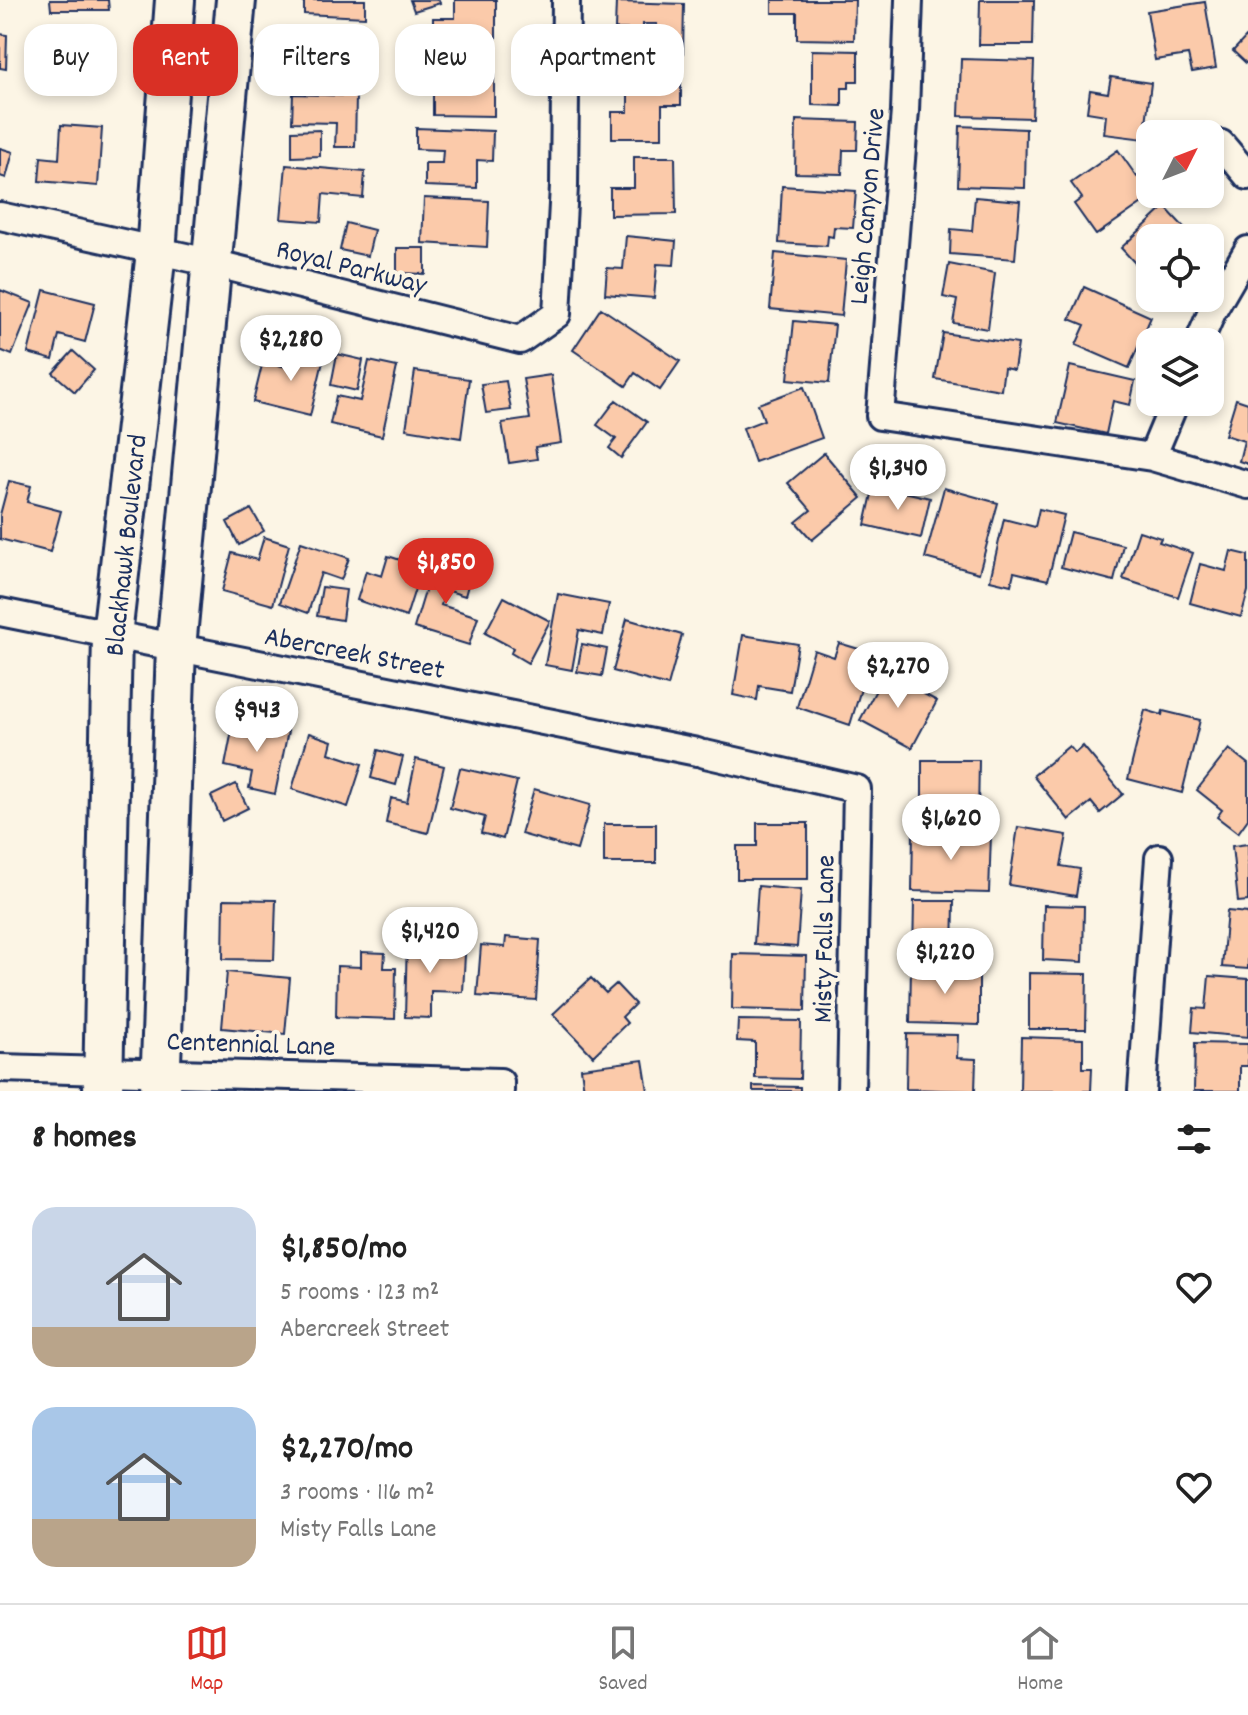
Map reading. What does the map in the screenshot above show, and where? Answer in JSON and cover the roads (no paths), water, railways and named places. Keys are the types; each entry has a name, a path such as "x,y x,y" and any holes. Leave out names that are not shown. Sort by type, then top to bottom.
{"main road":[{"name":"Blackhawk Boulevard","path":"104,1082 112,635 156,252 175,0"},
{"path":"160,1081 176,648 236,0"}],"street":[{"name":"Royal Parkway","path":"0,216 213,263 520,340 557,314 564,186 566,0"},
{"name":"Leigh Canyon Drive","path":"909,0 905,111 880,416 1152,457"},
{"path":"1224,148 1248,176"},
{"path":"1205,328 1248,250"},
{"path":"1169,416 1152,457 1248,485"},
{"name":"Abercreek Street","path":"0,612 701,753 857,789"},
{"name":"Misty Falls Lane","path":"851,1091 857,789"},
{"path":"1142,1091 1159,858"},
{"name":"Centennial Lane","path":"0,1068 104,1082 500,1086"}]}
